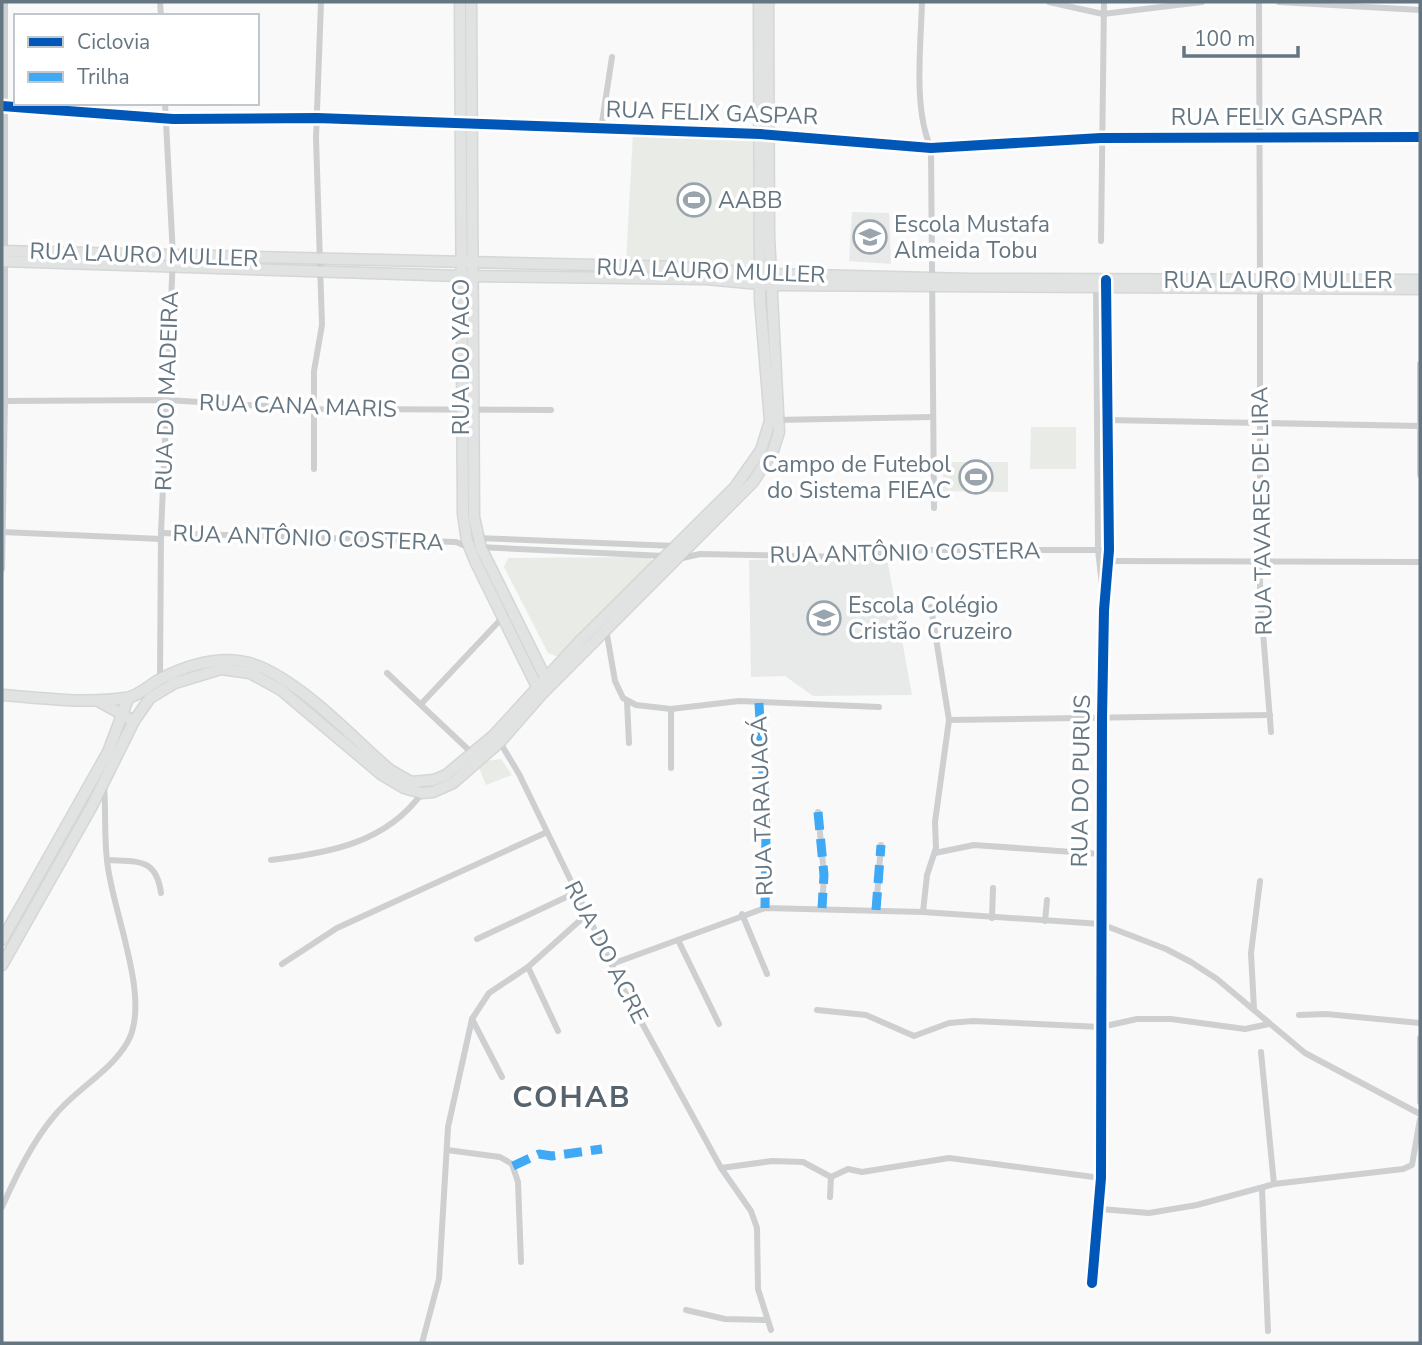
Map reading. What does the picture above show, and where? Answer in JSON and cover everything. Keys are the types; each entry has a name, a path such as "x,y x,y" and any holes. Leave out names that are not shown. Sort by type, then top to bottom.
{"street":[{"path":"2,569 5,2"},
{"path":"314,469 314,372 322,325 317,118 321,2"},
{"name":"RUA DO YACO","path":"460,2 473,263 463,514 470,543 502,618 539,691"},
{"name":"RUA DO YACO","path":"467,411 460,276 471,2"},
{"path":"271,860 336,849 373,837 392,826 422,793 453,783 548,682 607,630 689,549 762,470 777,442 767,330 759,2"},
{"path":"764,134 768,2"},
{"path":"922,2 921,99 925,136 930,148 934,508"},
{"path":"1049,2 1103,14 1202,2"},
{"path":"1101,240 1104,2"},
{"name":"RUA TAVARES DE LIRA","path":"1259,2 1260,563 1261,618 1271,732"},
{"path":"1279,2 1420,10"},
{"path":"601,129 612,57"},
{"name":"RUA DO MADEIRA","path":"160,678 161,536 172,261 165,105"},
{"name":"RUA FELIX GASPAR","path":"3,106 166,117 317,118 764,134 930,148 1101,138 1420,137"},
{"name":"RUA LAURO MULLER","path":"3,256 320,266 460,276 1101,284 1420,280"},
{"name":"RUA LAURO MULLER","path":"320,266 473,263 679,267 765,279"},
{"name":"RUA DO PURUS","path":"1101,284 1098,550 1104,610"},
{"name":"RUA DO PURUS","path":"1092,1283 1101,1178 1102,719 1104,610 1109,550 1108,420 1101,284"},
{"name":"RUA LAURO MULLER","path":"1260,284 1420,289"},
{"path":"1420,364 1420,475"},
{"name":"RUA CANA MARIS","path":"4,401 167,400 315,409 551,410"},
{"path":"774,420 932,417"},
{"path":"548,682 604,617 736,487 756,460 774,420"},
{"path":"1098,420 1420,426"},
{"name":"RUA ANTÔNIO COSTERA","path":"2,532 470,543 545,541 676,546 700,554"},
{"path":"545,541 545,551"},
{"name":"RUA DO YACO","path":"470,543 548,682"},
{"name":"RUA ANTÔNIO COSTERA","path":"470,543 545,551 665,556 679,559 700,554 841,557 927,550 1109,550"},
{"path":"628,544 628,555"},
{"path":"1099,561 1420,562"},
{"path":"923,912 926,875 935,853 935,822 948,720 931,607"},
{"path":"422,703 510,610"},
{"path":"604,617 615,681 627,701 629,743"},
{"path":"2,695 100,702 128,699 160,678 219,659 243,661 275,675 382,775 404,788 422,793"},
{"path":"2,940 99,770 112,755 141,708 150,698 175,683 221,669 257,676 314,711 390,770 411,782 420,783 446,775 476,757"},
{"path":"387,673 422,703 476,757"},
{"path":"128,699 141,708"},
{"path":"2,965 104,781 120,716 128,699"},
{"path":"627,701 671,709 722,702 879,707"},
{"path":"100,702 120,716 134,720"},
{"name":"RUA TARAUACÁ","path":"759,703 766,831 765,908"},
{"path":"671,709 671,768"},
{"path":"948,720 1102,719 1208,713 1270,715"},
{"name":"RUA DO ACRE","path":"497,739 519,774 586,915 721,1168 747,1204 757,1228 757,1282 771,1330"},
{"path":"2,1208 29,1152 55,1114 115,1059 128,1043 134,1025 136,1010 127,950 107,860 104,781 99,770"},
{"path":"818,813 824,875 822,908"},
{"path":"282,964 337,928 545,833"},
{"path":"876,910 881,845"},
{"path":"935,853 974,845 1101,854"},
{"path":"107,860 144,863 152,868 159,879 161,893"},
{"path":"1254,1009 1251,953 1259,881"},
{"path":"992,918 993,888"},
{"path":"477,939 575,893"},
{"path":"1045,921 1047,900"},
{"path":"612,964 742,914 765,908 923,912 1101,924 1166,949 1191,962 1330,1068 1420,1117 1412,1164 1403,1169 1274,1184 1262,1189 1149,1213 1100,1209"},
{"path":"742,914 767,974"},
{"path":"422,1343 439,1279 447,1150 453,1101 472,1019 489,993 528,967 586,915"},
{"path":"678,940 719,1024"},
{"path":"528,967 558,1031"},
{"path":"817,1010 866,1015 914,1036 949,1023 973,1021 1101,1027 1137,1018 1197,1021 1245,1029 1269,1024"},
{"path":"1299,1015 1326,1014 1420,1023"},
{"path":"472,1019 502,1077"},
{"path":"1420,1038 1420,1102"},
{"path":"1261,1052 1274,1184"},
{"path":"447,1150 500,1157 512,1164 518,1182 521,1262"},
{"path":"831,1177 848,1168 862,1172 949,1158 1101,1178"},
{"path":"721,1168 772,1161 803,1162 831,1177"},
{"path":"830,1197 831,1177"},
{"path":"1262,1189 1268,1331"},
{"path":"687,1310 726,1319 766,1320"}],"shaded area":[{"name":"AABB","path":"633,134 760,138 759,265 626,262"},
{"name":"Escola Mustafa Almeida Tobu","path":"852,212 889,213 891,264 849,261"},
{"path":"1031,427 1076,427 1076,469 1030,469"},
{"name":"Campo de Futebol do Sistema FIEAC","path":"943,462 1008,462 1008,492 943,491"},
{"path":"648,557 654,562 559,657 548,653 504,567 508,558"},
{"name":"Escola Colégio Cristão Cruzeiro","path":"887,558 912,695 813,696 785,676 751,677 749,560"},
{"path":"501,759 512,775 486,785 479,768 487,761"}],"marked path":[{"path":"759,703 766,831 765,908"},
{"path":"818,812 824,875 822,908"},
{"path":"876,910 881,845"},
{"path":"513,1166 539,1154 552,1156 602,1149"}],"cycle path":[{"path":"2,106 173,119 317,118 760,134 931,148 1101,138 1420,137"},
{"path":"1092,1283 1101,1178 1102,719 1104,610 1109,550 1106,280"}],"place":[{"name":"AABB","path":"694,200"},
{"name":"Escola Mustafa Almeida Tobu","path":"870,237"},
{"name":"Campo de Futebol do Sistema FIEAC","path":"976,477"},
{"name":"Escola Colégio Cristão Cruzeiro","path":"824,618"}],"district":[{"name":"COHAB","path":"572,1097"}]}
